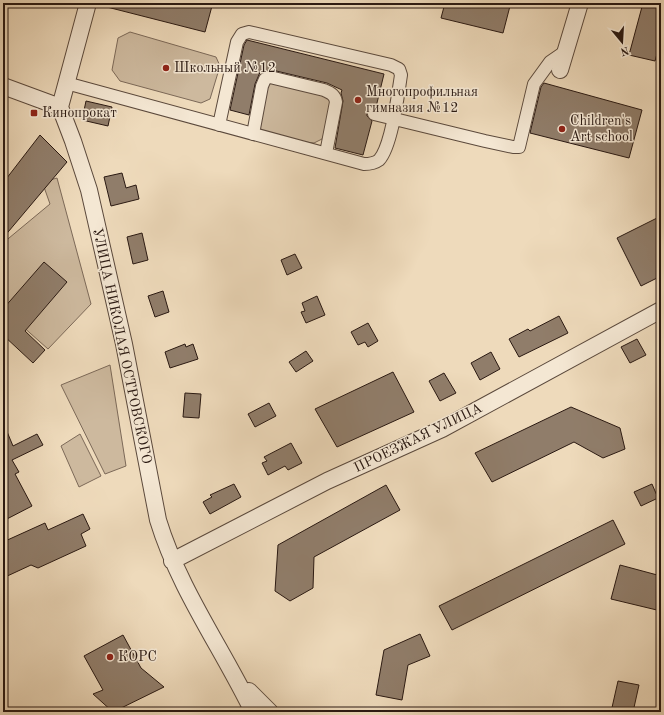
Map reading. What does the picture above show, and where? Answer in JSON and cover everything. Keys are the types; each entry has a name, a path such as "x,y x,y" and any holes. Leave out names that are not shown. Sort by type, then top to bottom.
{"street":[{"path":"3,86 60,107 88,3"},
{"path":"560,70 580,3"},
{"path":"66,83 219,125 326,153 364,164 378,161 385,152 394,120 402,75 399,69 391,65 248,32 242,34 238,42 219,125"},
{"path":"374,114 485,141 519,147 534,84 550,62 566,51"},
{"path":"253,134 262,86 265,79 270,77 324,90 331,93 335,97 336,102 326,153"},
{"name":"УЛИЦА НИКОЛАЯ ОСТРОВСКОГО","path":"60,107 89,190 124,344 158,520 172,561 199,614 237,678"},
{"name":"ПРОЕЗЖАЯ УЛИЦА","path":"172,561 327,481 442,429 661,310"},
{"path":"237,678 254,712"},
{"path":"237,678 270,712"}],"shaded area":[{"name":"Школьный №12","path":"130,32 216,57 220,66 210,99 201,103 120,81 112,70 118,38"},
{"path":"268,82 326,95 332,101 325,134 322,139 314,143 304,142 260,131 259,120"},
{"path":"57,178 91,304 48,349 3,309 3,243 50,204 44,187 50,180"},
{"path":"110,365 126,466 105,474 61,385"},
{"path":"80,434 101,476 79,487 61,446"}],"building":[{"path":"107,3 201,3 212,6 205,32 107,7"},
{"path":"445,3 497,3 510,6 503,33 441,18"},
{"path":"643,3 651,3 661,6 661,39 655,61 629,55"},
{"name":"Многопрофильная гимназия №12","path":"247,40 384,74 376,107 372,107 367,112 367,116 372,121 363,155 335,148 343,101 341,93 342,90 327,83 272,70 261,70 255,84 249,115 230,110 244,45"},
{"path":"544,83 642,110 629,158 530,133 541,87"},
{"path":"86,101 112,107 108,126 82,120"},
{"path":"40,135 67,162 3,238 3,183"},
{"path":"122,173 126,188 136,185 139,199 111,206 104,177"},
{"path":"661,216 661,276 641,286 617,238"},
{"path":"142,233 148,260 133,264 127,237"},
{"path":"295,254 302,268 287,275 281,260"},
{"path":"44,262 67,282 25,331 45,350 33,363 3,335 3,309"},
{"path":"163,291 169,312 155,317 148,296"},
{"path":"317,296 325,315 306,323 301,312 305,311 302,303"},
{"path":"559,316 568,333 519,357 509,339 528,329 530,331"},
{"path":"368,323 378,341 368,347 365,342 358,345 351,332"},
{"path":"637,339 646,355 630,363 621,347"},
{"path":"185,344 186,347 193,344 198,359 170,368 165,352"},
{"path":"306,351 313,361 296,372 289,362"},
{"path":"491,352 500,369 480,380 471,363"},
{"path":"393,372 414,412 337,447 315,409"},
{"path":"444,373 456,393 440,401 429,381"},
{"path":"185,393 201,394 199,418 183,417"},
{"path":"269,403 276,416 255,427 248,414"},
{"path":"571,407 620,428 625,449 603,458 574,442 492,482 475,453"},
{"path":"3,422 13,446 37,434 43,445 12,460 19,472 15,474 32,506 3,521"},
{"path":"291,443 302,463 288,470 285,466 268,475 262,463 267,461 264,457"},
{"path":"234,484 241,497 210,514 203,502 212,497 210,495"},
{"path":"652,484 658,498 641,506 634,492"},
{"path":"386,485 400,510 314,557 313,588 290,601 275,591 278,545"},
{"path":"83,514 90,529 81,534 86,546 38,568 31,565 3,578 3,542 45,523 48,530"},
{"path":"613,520 625,544 452,630 439,606"},
{"path":"620,565 661,576 661,611 611,599"},
{"path":"420,634 430,656 408,665 402,700 376,695 384,650"},
{"path":"123,635 141,668 164,687 113,712 93,694 103,690 84,656"},
{"path":"618,681 639,685 633,712 611,712"}],"place":[{"name":"Школьный №12","path":"166,68"},
{"name":"Многопрофильная гимназия №12","path":"358,100"},
{"name":"Кинопрокат","path":"34,113"},
{"name":"Children's Art school","path":"562,129"},
{"name":"КОРС","path":"110,657"}]}
